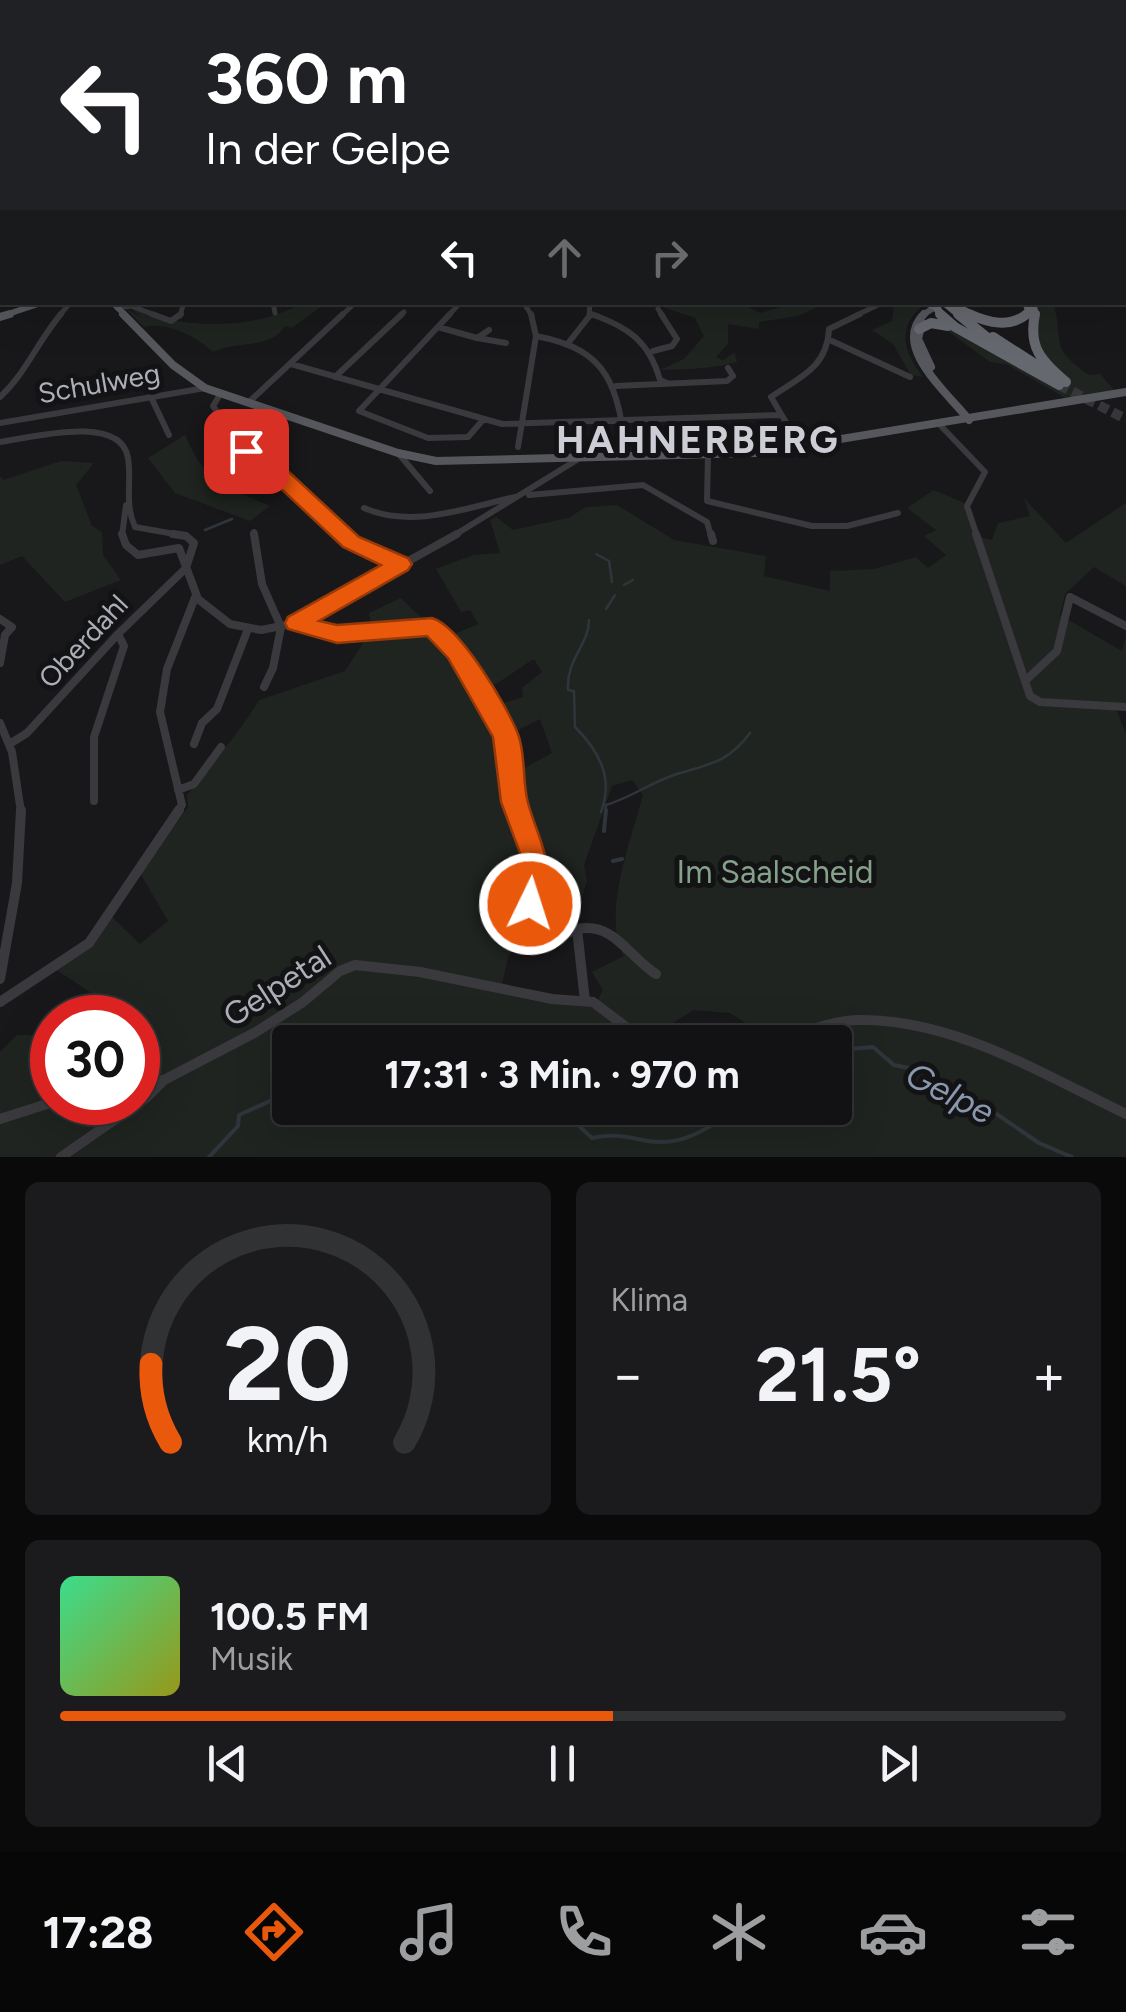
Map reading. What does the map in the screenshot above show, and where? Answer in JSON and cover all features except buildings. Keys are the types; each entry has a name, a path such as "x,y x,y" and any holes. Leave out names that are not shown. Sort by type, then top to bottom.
{"highway":[{"path":"937,305 941,317 962,332"},
{"path":"939,305 1062,384"},
{"path":"940,305 1005,323 1026,318 1030,305"},
{"path":"1032,305 1036,311 1033,345 1062,384"},
{"path":"919,329 938,323 962,332 1062,384"}],"main road":[{"path":"0,317 35,305"},
{"path":"115,305 173,366 205,388 436,461 708,454 800,446 1124,396"},
{"path":"936,305 919,329 920,350 950,393"},
{"path":"936,305 911,331 913,350 972,420"},
{"path":"962,408 993,416"},
{"path":"955,422 962,408"}],"street":[{"path":"0,396 19,380 43,335 68,305"},
{"path":"115,305 132,306 171,321 181,316 183,305"},
{"path":"273,305 275,312"},
{"path":"249,402 353,305"},
{"path":"518,448 536,336 535,320 525,305"},
{"path":"569,342 591,314 590,305"},
{"path":"800,446 772,397 819,367 832,341 829,328 878,305"},
{"path":"458,306 359,412 444,440 468,438 482,420"},
{"path":"653,352 672,346 677,338 658,308"},
{"path":"335,377 404,312"},
{"path":"591,314 628,330 653,352 660,380 666,383"},
{"path":"438,327 506,343"},
{"path":"477,338 488,330"},
{"path":"536,336 569,342 599,360 616,386 627,456"},
{"path":"832,341 910,377"},
{"path":"291,364 482,420 623,424 780,415"},
{"path":"616,386 727,381 733,376 728,368"},
{"name":"Schulweg","path":"0,423 205,388"},
{"path":"221,394 212,406 243,449 282,477 351,542 400,564"},
{"path":"150,395 169,435"},
{"path":"940,425 985,472 967,506 1030,696 1040,702 1126,707"},
{"path":"0,442 83,430 120,442 128,454 126,505 120,525 126,547 138,555 150,556 179,548 196,595 230,624 248,629 297,623 523,496 580,458"},
{"path":"398,452 430,491"},
{"path":"708,454 707,501 812,526 847,526 898,514"},
{"path":"364,508 382,518 410,518 523,496 643,485 707,522 713,541"},
{"path":"126,505 137,529 192,538 186,568"},
{"path":"254,532 262,584 281,627 264,687"},
{"name":"Oberdahl","path":"11,743 27,732 186,568"},
{"path":"0,1002 89,942 182,805 160,712 177,636 196,595"},
{"path":"1024,680 1058,650 1064,606 1070,596 1126,626"},
{"path":"0,619 12,627 5,635 0,663"},
{"path":"297,623 305,629 337,634 432,626 445,636 506,736 514,802 534,853 529,919 532,938 542,944 590,925 612,934 634,961 656,974"},
{"path":"194,744 202,724 217,709 248,629"},
{"path":"94,801 94,737 124,646 118,634"},
{"path":"0,722 11,743 19,778 18,866 0,979"},
{"path":"178,790 194,784 221,747"},
{"path":"577,929 585,1000"},
{"name":"Gelpetal","path":"61,1157 146,1098 164,1080 256,1032 303,1002 333,976 355,965 420,972 552,999 585,1000 598,1004 624,1025"},
{"path":"833,1025 847,1021 895,1024 998,1052 1126,1114"},
{"path":"160,1081 164,1080"},
{"path":"0,1120 30,1110"}],"green space":[{"path":"298,305 323,305 292,328 285,326 279,334 262,342 213,352 181,332 162,326 144,327 124,307 142,318 128,306 170,320 216,324 262,319"},
{"path":"657,305 748,305 760,313 787,305 822,305 798,316 759,322 759,329 728,324 728,344 716,357 723,360 734,353 737,362 660,370 684,359 704,336 695,318"},
{"path":"1035,305 1054,305 1060,344 1068,358 1089,375 1100,374 1114,390 1124,389 1069,400 1006,364 990,362 945,329 949,327 1057,388 1036,347"},
{"path":"894,306 920,308 908,325 906,342 923,377 911,375 893,344 872,330 892,321"},
{"path":"185,435 201,463 218,481 270,506 250,521 175,493 148,458"},
{"path":"61,461 94,463 76,485 92,526 102,532 103,555 121,580 65,602 22,556 0,565 0,476 3,480"},
{"name":"Im Saalscheid","path":"934,490 964,503 975,536 992,540 998,523 1030,516 1024,498 1066,543 1126,503 1126,586 1094,567 1065,594 1060,615 1122,651 1126,636 1126,705 1114,705 1126,733 1126,1157 0,1157 0,1052 17,1035 30,1035 30,1125 160,1125 160,995 94,995 55,969 111,916 140,944 168,921 140,873 188,807 187,795 259,700 345,671 372,629 369,613 401,598 443,639 478,624 470,610 461,612 436,569 473,555 500,553 490,520 496,517 513,530 568,518 586,507 617,505 674,540 766,556 764,576 830,591 830,571 874,569 916,557 928,568 946,555 924,536 936,530 907,508","holes":["534,659 542,672 522,688 523,697 488,708 483,690","540,719 552,753 510,776 505,737","632,780 643,795 617,898 618,939 624,956 592,972 603,990 595,1006 500,992 508,958 523,934 543,938 574,923 587,881 584,865 612,786"]}],"waterway":[{"path":"205,530 232,519"},
{"path":"596,554 609,561 612,582"},
{"path":"624,585 633,580"},
{"path":"606,609 615,595"},
{"path":"589,620 570,670 568,690 574,691 575,727 597,755 605,776 601,812"},
{"path":"605,812 606,805 725,757 750,733"},
{"path":"604,831 606,810"},
{"path":"613,861 622,859"},
{"name":"Gelpe","path":"852,1049 873,1047 894,1065 919,1070 953,1096 982,1104 1039,1143 1072,1157"},
{"name":"Gelpe","path":"209,1157 238,1126 239,1115 272,1100"},
{"name":"Gelpe","path":"578,1125 592,1138 614,1136 660,1142 684,1138 711,1125"}],"tunnel":[{"path":"1059,385 1126,419"}],"district":[{"name":"HAHNERBERG","path":"698,440"}],"route":[{"path":"246,451 282,477 351,542 400,564 297,623 299,626 337,634 432,626 457,652 506,736 514,802 534,853 530,904"}]}
